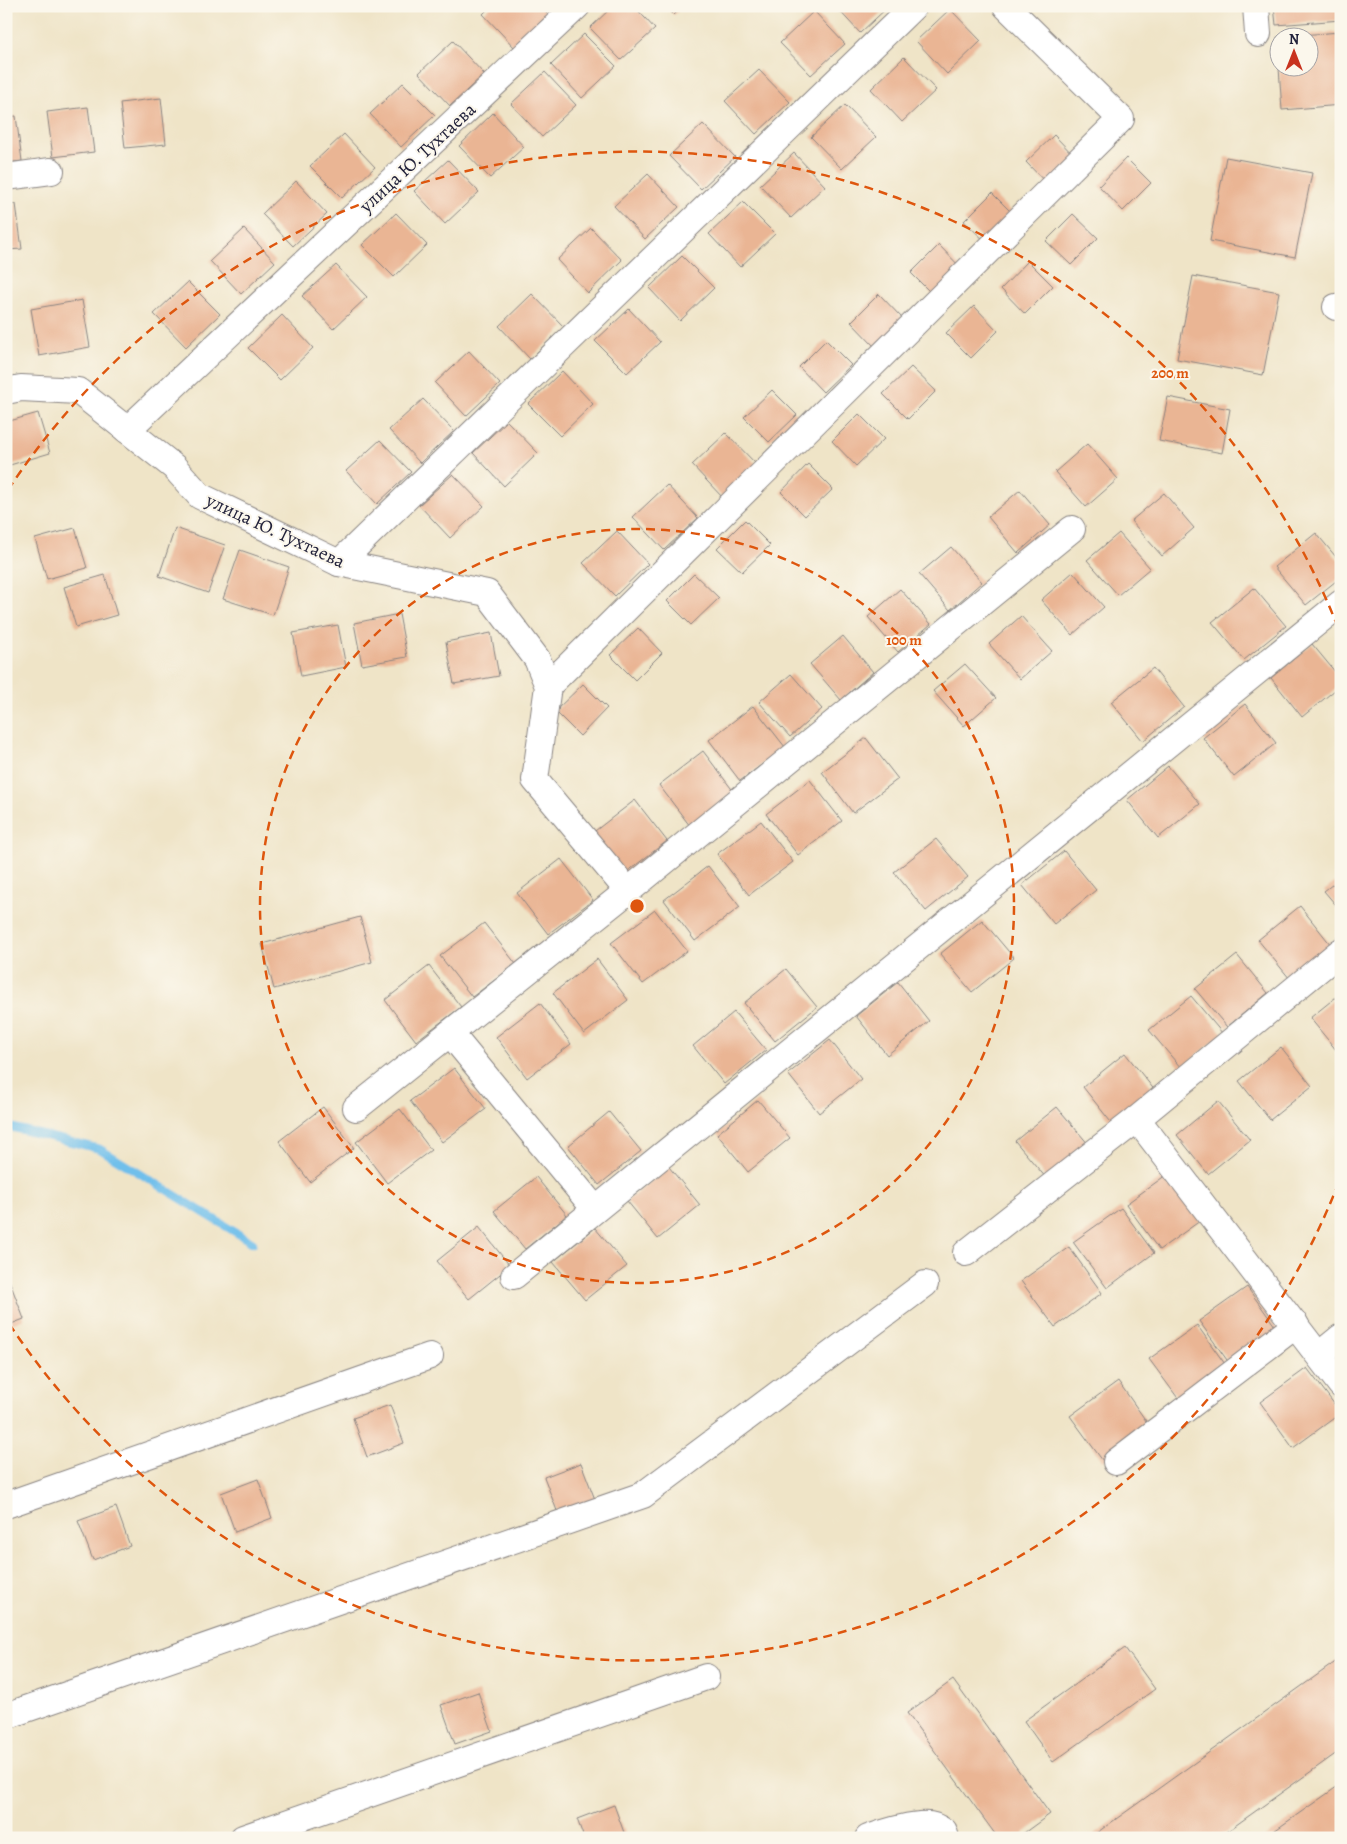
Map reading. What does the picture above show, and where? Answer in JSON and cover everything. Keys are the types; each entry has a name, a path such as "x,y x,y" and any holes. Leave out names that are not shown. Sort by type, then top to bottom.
{"street":[{"name":"улица Ю. Тухтаева","path":"127,430 576,6"},
{"path":"339,563 914,6"},
{"path":"548,686 1121,119 1006,6"},
{"path":"1256,6 1258,34"},
{"path":"6,177 51,171"},
{"name":"улица Ю. Тухтаева","path":"6,391 21,388 78,392 174,467 200,496 339,563 487,593 538,659 548,686 535,780 628,891"},
{"path":"356,1108 628,891 1072,529"},
{"path":"514,1276 1341,603"},
{"path":"966,1252 1136,1119 1341,952"},
{"path":"450,1033 595,1209"},
{"path":"1136,1119 1341,1385"},
{"path":"6,1716 643,1494 925,1284"},
{"path":"1116,1462 1296,1325"},
{"path":"1319,1355 1341,1337"},
{"path":"6,1505 430,1356"},
{"path":"243,1838 706,1677"},
{"path":"868,1838 888,1831 914,1826 933,1825 944,1832 946,1838"}],"building":[{"path":"491,6 540,6 548,15 514,47 483,14"},
{"path":"613,6 634,6 655,29 621,60 590,28"},
{"path":"665,6 683,6 674,15"},
{"path":"835,6 889,6 860,33"},
{"path":"1274,6 1341,6 1341,20 1276,25"},
{"path":"950,9 981,41 947,74 916,41"},
{"path":"814,11 845,44 811,75 780,43"},
{"path":"1341,32 1341,105 1282,110 1280,78 1320,78 1320,34"},
{"path":"584,34 616,66 582,98 551,65"},
{"path":"453,41 484,74 450,106 419,73"},
{"path":"904,57 936,90 902,122 871,89"},
{"path":"759,70 790,102 756,134 725,101"},
{"path":"545,72 576,105 542,137 511,104"},
{"path":"403,83 435,115 401,147 370,114"},
{"path":"161,98 166,144 125,148 120,103"},
{"path":"845,105 876,137 842,169 811,137"},
{"path":"88,107 94,152 53,157 47,112"},
{"path":"493,113 524,147 490,178 459,146"},
{"path":"16,116 22,161 6,163 6,117"},
{"path":"703,124 735,157 701,189 669,156"},
{"path":"344,134 375,167 342,198 310,166"},
{"path":"1054,135 1078,160 1051,188 1026,162"},
{"path":"794,153 825,186 791,218 760,185"},
{"path":"1226,157 1312,173 1295,257 1210,241"},
{"path":"1126,158 1151,183 1123,211 1099,186"},
{"path":"448,160 479,192 445,224 414,191"},
{"path":"648,174 679,207 645,239 614,206"},
{"path":"296,181 327,214 293,246 262,214"},
{"path":"992,193 1017,218 989,245 964,221"},
{"path":"743,202 775,234 740,267 709,234"},
{"path":"16,204 22,249 6,250 6,205"},
{"path":"396,213 427,245 394,277 362,245"},
{"path":"1073,214 1098,238 1071,265 1046,241"},
{"path":"591,228 622,260 588,293 557,260"},
{"path":"244,229 275,262 241,294 210,261"},
{"path":"939,245 963,270 935,297 911,273"},
{"path":"682,256 714,288 680,321 649,288"},
{"path":"1028,261 1053,286 1025,314 1001,289"},
{"path":"336,265 367,297 333,329 302,296"},
{"path":"1193,276 1279,292 1263,375 1177,359"},
{"path":"188,282 220,314 186,347 154,314"},
{"path":"532,294 564,327 530,359 499,326"},
{"path":"879,294 903,319 875,347 851,322"},
{"path":"82,300 90,347 39,356 31,309"},
{"path":"974,306 998,331 971,358 946,333"},
{"path":"629,309 660,342 627,373 595,341"},
{"path":"282,315 313,348 280,380 248,348"},
{"path":"826,340 851,365 823,392 799,367"},
{"path":"469,351 500,384 466,416 435,383"},
{"path":"911,367 936,391 908,419 883,394"},
{"path":"562,371 593,404 560,436 528,404"},
{"path":"772,390 797,415 769,442 744,417"},
{"path":"1168,397 1230,409 1222,453 1159,441"},
{"path":"423,399 454,431 420,463 389,430"},
{"path":"38,413 50,453 10,465 6,454 6,422"},
{"path":"859,414 884,439 856,466 832,441"},
{"path":"507,421 538,453 504,486 473,453"},
{"path":"726,433 758,466 723,498 692,465"},
{"path":"380,440 411,472 377,504 346,471"},
{"path":"1087,444 1118,479 1086,507 1055,472"},
{"path":"808,464 833,489 805,516 781,492"},
{"path":"453,474 484,506 450,538 419,505"},
{"path":"667,485 698,518 664,550 633,517"},
{"path":"1020,490 1050,525 1018,553 988,517"},
{"path":"1164,493 1194,528 1162,556 1131,521"},
{"path":"745,520 770,545 742,572 717,548"},
{"path":"75,528 87,568 47,579 35,539"},
{"path":"175,528 225,545 208,593 159,576"},
{"path":"617,531 648,564 615,596 583,563"},
{"path":"1119,533 1150,568 1118,595 1087,560"},
{"path":"1316,533 1341,563 1341,577 1306,605 1274,567"},
{"path":"951,547 982,582 950,610 919,574"},
{"path":"240,550 289,567 273,615 223,599"},
{"path":"1073,572 1104,607 1072,635 1041,600"},
{"path":"694,574 719,598 691,625 667,601"},
{"path":"105,575 117,615 76,627 64,587"},
{"path":"1254,588 1286,626 1244,660 1212,622"},
{"path":"900,589 931,624 898,652 868,617"},
{"path":"399,614 407,657 362,665 354,623"},
{"path":"1021,616 1052,651 1020,679 989,644"},
{"path":"338,625 346,667 301,676 293,633"},
{"path":"638,628 662,653 635,680 610,655"},
{"path":"491,633 499,676 454,684 446,642"},
{"path":"843,636 873,672 841,700 810,664"},
{"path":"1312,644 1341,679 1341,685 1302,717 1271,678"},
{"path":"965,664 996,698 964,726 933,691"},
{"path":"1153,668 1184,707 1143,741 1111,702"},
{"path":"791,674 822,709 790,737 759,702"},
{"path":"583,684 607,708 580,736 555,711"},
{"path":"1245,704 1276,743 1234,777 1203,738"},
{"path":"753,706 785,747 740,781 709,740"},
{"path":"866,738 898,779 853,813 822,772"},
{"path":"703,751 734,792 690,826 659,785"},
{"path":"1168,766 1200,804 1158,838 1127,800"},
{"path":"810,780 842,821 798,855 766,814"},
{"path":"635,800 667,841 623,875 591,834"},
{"path":"761,821 793,862 749,895 717,854"},
{"path":"936,839 968,877 926,911 894,872"},
{"path":"1064,851 1096,890 1054,924 1022,885"},
{"path":"561,859 593,900 548,934 517,893"},
{"path":"708,866 740,907 695,941 664,900"},
{"path":"1341,878 1341,911 1324,891"},
{"path":"1300,906 1331,945 1290,979 1258,940"},
{"path":"655,910 687,951 643,984 611,943"},
{"path":"360,917 372,962 274,989 262,944"},
{"path":"982,920 1014,958 972,992 940,954"},
{"path":"484,923 516,964 472,997 440,956"},
{"path":"1237,955 1268,993 1227,1027 1195,989"},
{"path":"597,959 628,1000 584,1034 553,993"},
{"path":"429,966 461,1007 416,1041 385,1000"},
{"path":"786,969 817,1007 775,1041 744,1003"},
{"path":"898,982 929,1021 887,1055 856,1016"},
{"path":"1341,993 1341,1056 1310,1018"},
{"path":"1191,996 1223,1034 1181,1068 1149,1030"},
{"path":"540,1003 571,1044 527,1078 496,1037"},
{"path":"734,1012 766,1050 724,1084 693,1046"},
{"path":"830,1040 861,1079 819,1113 788,1074"},
{"path":"1281,1047 1312,1086 1270,1120 1239,1081"},
{"path":"1125,1053 1156,1092 1114,1126 1083,1087"},
{"path":"454,1068 486,1109 442,1142 410,1101"},
{"path":"758,1100 790,1138 748,1172 717,1134"},
{"path":"1218,1101 1250,1140 1208,1174 1177,1135"},
{"path":"323,1107 354,1148 310,1182 279,1141"},
{"path":"1057,1107 1089,1145 1047,1179 1015,1141"},
{"path":"400,1109 431,1150 387,1183 356,1142"},
{"path":"609,1112 641,1151 599,1185 568,1146"},
{"path":"669,1167 700,1205 658,1239 627,1201"},
{"path":"1173,1170 1207,1216 1159,1250 1126,1204"},
{"path":"536,1177 567,1215 525,1249 494,1211"},
{"path":"1121,1208 1154,1253 1107,1288 1073,1242"},
{"path":"479,1227 510,1266 469,1299 437,1261"},
{"path":"595,1228 627,1266 585,1300 553,1262"},
{"path":"1069,1247 1102,1293 1055,1327 1021,1281"},
{"path":"9,1280 24,1319 6,1326 6,1281"},
{"path":"1247,1287 1280,1333 1232,1367 1199,1321"},
{"path":"1197,1325 1230,1371 1183,1405 1149,1359"},
{"path":"1307,1368 1341,1413 1293,1448 1260,1402"},
{"path":"1118,1381 1151,1428 1103,1461 1070,1416"},
{"path":"390,1405 404,1443 367,1457 353,1418"},
{"path":"581,1463 596,1502 559,1516 544,1477"},
{"path":"258,1479 272,1518 235,1532 221,1493"},
{"path":"116,1507 130,1546 93,1560 78,1521"},
{"path":"1125,1648 1155,1689 1053,1762 1024,1721"},
{"path":"1341,1658 1341,1750 1218,1838 1098,1838 1095,1834"},
{"path":"953,1680 1050,1814 1017,1838 998,1838 907,1713"},
{"path":"478,1692 492,1731 455,1744 441,1705"},
{"path":"1341,1784 1341,1838 1264,1838"},
{"path":"614,1805 626,1838 584,1838 577,1819"}],"waterway":[{"path":"6,1126 100,1149 253,1243"}]}
